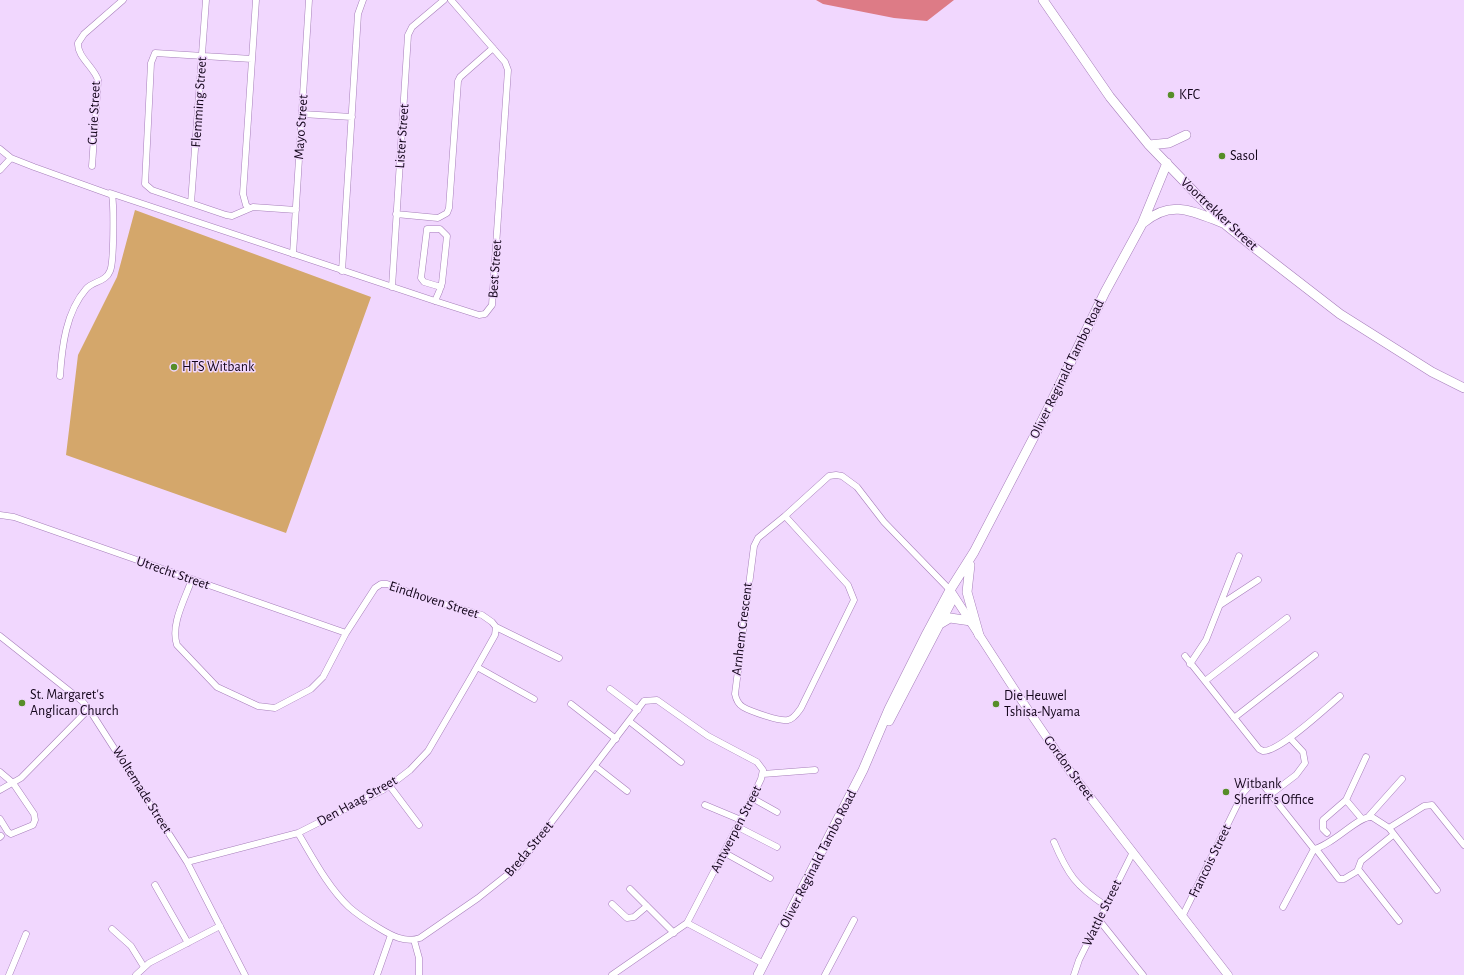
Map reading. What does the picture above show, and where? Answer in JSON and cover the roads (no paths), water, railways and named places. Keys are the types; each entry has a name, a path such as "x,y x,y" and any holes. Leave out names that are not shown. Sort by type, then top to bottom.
{"main road":[{"name":"Voortrekker Street","path":"1043,0 1110,97 1149,146 1226,225 1340,314 1432,372 1464,388"},
{"path":"1149,146 1169,143 1186,135"},
{"name":"Oliver Reginald Tambo Road","path":"758,975 876,741 889,709 974,552 1038,429 1105,292 1142,224 1167,163"},
{"path":"1142,224 1153,215 1169,209 1176,209 1195,213 1226,225"},
{"path":"974,552 968,576 967,592 979,635"},
{"name":"Oliver Reginald Tambo Road","path":"876,741 894,712 940,624 952,592"},
{"path":"940,624 950,618 970,621"}],"street":[{"name":"Curie Street","path":"92,166 98,80 96,73 80,53 78,44 84,34 123,0"},
{"name":"Flemming Street","path":"191,203 206,0"},
{"path":"249,208 243,194 256,0"},
{"name":"Mayo Street","path":"293,254 309,0"},
{"path":"342,271 358,14 363,0"},
{"name":"Lister Street","path":"392,287 408,35 416,23 444,0"},
{"path":"396,214 438,218 447,213 449,208 458,81 460,77 493,48 451,0"},
{"name":"Best Street","path":"0,149 11,158 110,193 435,301 479,315 486,314 492,305 509,79 505,62 493,48"},
{"path":"252,59 160,52 155,54 151,63 145,184 152,190 232,216 249,208 296,210"},
{"path":"302,114 352,117"},
{"path":"0,170 11,158"},
{"path":"60,376 62,344 75,308 85,290 92,284 102,280 111,270 112,198 110,193"},
{"path":"435,301 441,287 447,236 440,229 427,229 421,278 424,282 441,287"},
{"name":"Arnhem Crescent","path":"785,516 848,585 853,595 852,605 801,708 788,720 776,719 742,707 736,699 735,694 754,546 758,538 785,516 822,482 829,476 836,475"},
{"name":"Gordon Street","path":"836,475 842,476 857,486 884,522 952,592 1069,770 1228,975"},
{"name":"Utrecht Street","path":"0,515 14,517 346,633"},
{"path":"1190,664 1206,640 1239,556"},
{"name":"Eindhoven Street","path":"192,579 175,628 175,639 177,645 217,687 258,706 275,708 311,689 323,677 346,633 375,588 384,584 482,615 496,627 559,658"},
{"path":"1220,605 1258,580"},
{"path":"1205,681 1286,618"},
{"name":"Den Haag Street","path":"187,862 298,833 389,785 410,770 428,751 495,635 496,627"},
{"name":"Woltemade Street","path":"0,636 82,701 89,709 187,862 245,975"},
{"path":"1234,718 1314,655"},
{"path":"1185,656 1259,749 1263,751 1271,750 1290,738 1340,696"},
{"path":"477,667 534,699"},
{"path":"610,689 638,710"},
{"name":"Breda Street","path":"414,940 428,933 509,875 644,701 657,700 708,736"},
{"path":"571,704 616,739"},
{"path":"0,790 25,775 89,709"},
{"path":"629,721 681,762"},
{"name":"Antwerpen Street","path":"687,923 742,820 763,774 761,766 757,762 708,736"},
{"path":"1271,794 1296,775 1305,763 1303,752 1290,738"},
{"path":"1327,833 1323,829 1323,820 1346,800 1366,757"},
{"path":"595,766 627,791"},
{"path":"763,774 815,770"},
{"path":"0,772 13,783 34,814 35,822 33,825 11,834 0,819"},
{"path":"1283,907 1315,849 1331,843 1362,819 1369,816 1402,779"},
{"name":"Francois Street","path":"1182,917 1248,786 1253,783 1260,784 1271,794 1339,879 1344,879 1359,870"},
{"path":"389,785 419,825"},
{"path":"752,798 776,812"},
{"path":"1346,800 1362,819"},
{"path":"705,805 742,820"},
{"path":"1389,828 1424,806 1432,805 1464,845"},
{"path":"1369,816 1378,820 1389,828 1437,890"},
{"path":"738,827 777,847"},
{"path":"298,833 330,883 348,906 359,915 391,935 406,940 414,940 419,958 419,975"},
{"path":"1393,835 1362,861 1359,870 1399,921"},
{"path":"1054,842 1064,866 1074,880 1088,894 1106,906"},
{"name":"Wattle Street","path":"1074,975 1079,960 1133,852"},
{"path":"725,853 770,878"},
{"path":"156,885 188,943"},
{"path":"630,889 674,933"},
{"path":"612,904 627,918 634,917 646,906"},
{"path":"825,975 854,920"},
{"path":"1099,920 1142,975"},
{"path":"612,975 687,923 764,964"},
{"path":"136,975 144,967 220,926"},
{"path":"112,929 131,946 144,967"},
{"path":"8,975 26,934"},
{"path":"376,975 391,935"}],"place":[{"name":"KFC","path":"1171,95"},
{"name":"Sasol","path":"1222,156"},
{"name":"HTS Witbank","path":"174,367"},
{"name":"St. Margaret's Anglican Church","path":"22,703"},
{"name":"Die Heuwel Tshisa-Nyama","path":"996,704"},
{"name":"Witbank Sheriff’s Office","path":"1226,792"}]}
